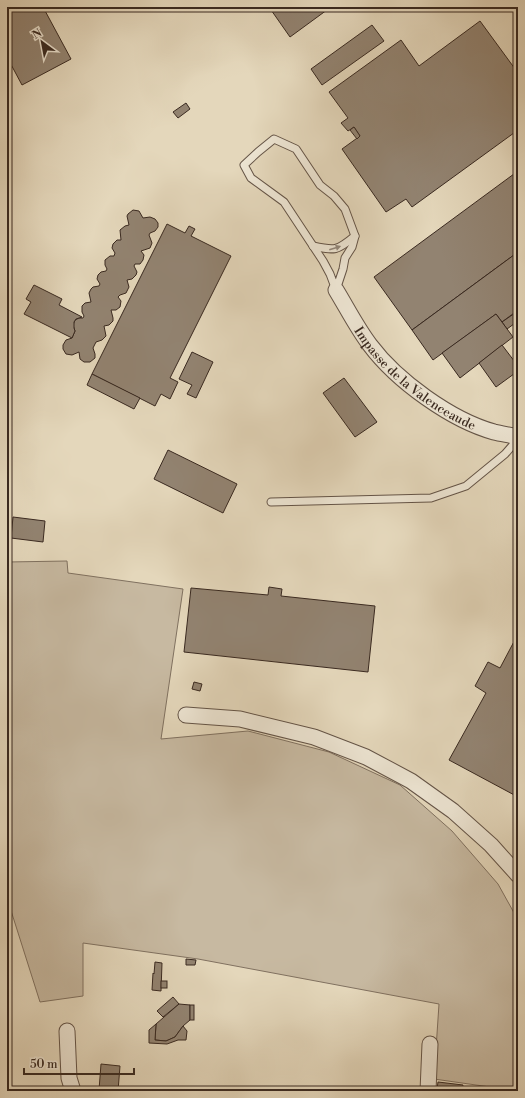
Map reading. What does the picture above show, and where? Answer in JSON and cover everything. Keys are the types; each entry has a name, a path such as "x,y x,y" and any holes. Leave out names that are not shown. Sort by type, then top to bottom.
{"street":[{"name":"Impasse de la Valenceaude","path":"336,290 370,345 392,369 420,394 464,420 494,432 518,438"},
{"path":"186,716 240,719 314,737 366,757 411,781 452,811 491,845 518,875"},
{"path":"67,1031 69,1078 73,1091"},
{"path":"428,1091 430,1044"}],"lane":[{"name":"Impasse de la Valenceaude","path":"336,290 330,274 284,202 251,178 244,165 274,139 296,149 320,185 334,196 345,210 355,236"},
{"path":"313,246 331,250 339,247 355,236"},
{"path":"336,290 345,258 352,247 355,236"},
{"path":"271,502 430,498 466,486 505,454 518,438"}],"shaded area":[{"path":"67,561 68,573 183,589 161,739 248,731 329,752 400,785 452,831 498,884 518,920 518,1091 434,1079 439,1004 198,959 83,943 83,996 40,1002 7,898 7,562"}],"building":[{"path":"7,7 43,7 71,59 22,85 7,57"},
{"path":"269,7 331,7 290,37"},
{"path":"480,21 518,73 518,130 412,207 406,199 386,212 342,149 360,136 354,127 348,131 341,123 348,118 329,92 401,40 419,66"},
{"path":"372,25 384,41 322,85 311,69"},
{"path":"186,103 190,109 178,118 173,112"},
{"path":"354,127 360,136 357,139 350,130"},
{"path":"518,171 518,252 412,330 374,277"},
{"path":"133,210 139,211 143,218 150,217 155,219 158,223 158,227 149,235 152,243 150,248 141,251 144,255 143,260 140,264 135,264 134,266 137,272 132,279 127,280 129,287 126,293 118,297 121,301 120,307 116,310 111,310 113,321 109,325 104,326 106,336 102,340 96,342 93,348 95,358 90,362 84,362 80,359 79,352 72,355 66,354 63,349 63,345 66,340 72,338 75,331 73,325 75,320 83,318 82,306 85,303 91,302 89,293 93,287 99,286 100,284 97,279 98,275 101,272 106,271 105,260 110,256 114,256 115,253 112,248 113,244 117,240 121,240 120,230 129,225 127,216"},
{"path":"167,224 185,233 189,226 195,229 191,236 231,256 170,378 178,382 170,399 161,394 155,406 92,374"},
{"path":"518,252 518,310 502,322 496,314 433,360 412,330"},
{"path":"34,285 62,299 59,305 82,317 76,319 74,322 75,331 72,338 24,314 31,302 26,299"},
{"path":"518,311 518,321 507,329 502,322"},
{"path":"496,314 513,337 460,378 442,353"},
{"path":"502,345 518,366 518,371 496,387 479,363"},
{"path":"192,352 213,362 196,398 187,394 192,385 179,379"},
{"path":"92,374 140,398 134,409 87,385"},
{"path":"344,378 377,422 355,437 323,393"},
{"path":"168,450 237,484 223,513 154,479"},
{"path":"13,517 45,521 43,542 11,538"},
{"path":"269,587 282,589 281,596 375,606 368,672 184,652 191,588 268,595"},
{"path":"518,634 518,797 449,760 486,693 475,686 488,662 500,668"},
{"path":"194,682 202,684 200,691 192,689"},
{"path":"186,959 196,960 195,965 186,965"},
{"path":"155,962 162,963 161,991 152,990"},
{"path":"161,981 167,981 167,988 161,988"},
{"path":"173,997 179,1004 163,1017 157,1011"},
{"path":"179,1004 190,1005 190,1020 183,1026 175,1037 166,1041 155,1040 156,1024"},
{"path":"190,1005 194,1005 194,1020 190,1020"},
{"path":"156,1024 155,1040 166,1041 175,1037 183,1026 187,1031 186,1040 178,1040 167,1044 149,1043 149,1030"},
{"path":"101,1064 120,1066 118,1091 99,1090"},
{"path":"438,1082 463,1085 462,1091 437,1089"},
{"path":"380,1087 420,1090 420,1091 379,1091"}]}
